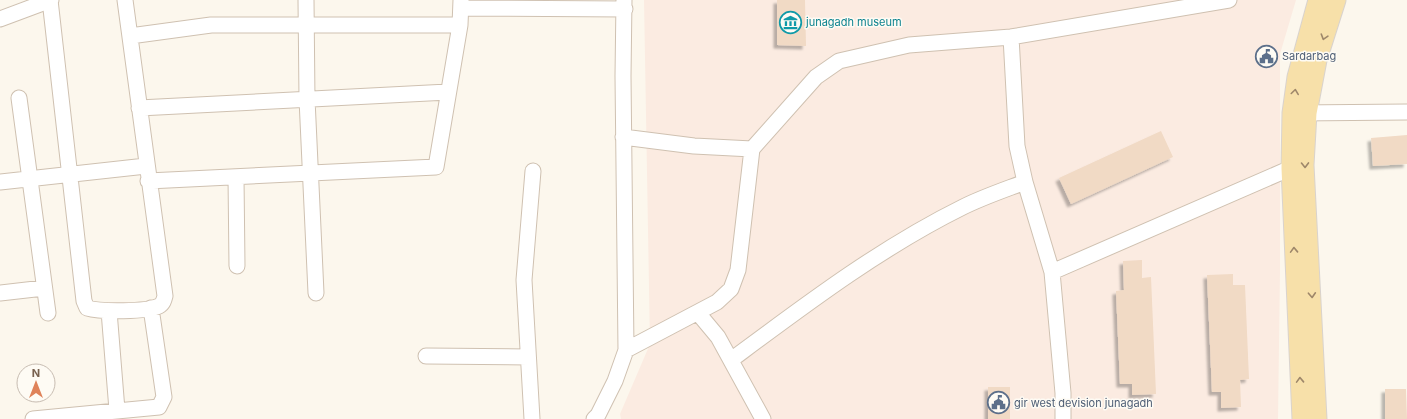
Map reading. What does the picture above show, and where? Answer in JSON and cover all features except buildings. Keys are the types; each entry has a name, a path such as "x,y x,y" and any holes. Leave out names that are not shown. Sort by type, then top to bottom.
{"main road":[{"path":"1317,419 1298,77 1318,0"},
{"path":"1302,419 1291,168 1299,113 1336,0"}],"street":[{"path":"0,19 51,0 84,301 87,308 109,311 151,308 159,306 163,302 164,296 125,0"},
{"path":"306,0 307,99 316,293"},
{"path":"626,350 717,302 731,289 738,270 752,149 816,77 840,61 909,45 1011,37 1229,0"},
{"path":"148,181 436,167 460,25 461,4 625,5 623,137 626,350 615,381 597,418"},
{"path":"130,36 211,25 460,25"},
{"path":"1011,37 1018,146 1025,182 1052,272 1063,393 1063,419"},
{"path":"139,108 448,92"},
{"path":"19,98 48,313"},
{"path":"1299,113 1407,112"},
{"path":"623,137 694,146 752,149"},
{"path":"0,182 146,166"},
{"path":"1052,272 1291,168"},
{"path":"532,419 524,280 533,171"},
{"path":"236,177 237,266"},
{"path":"731,360 820,295 891,248 963,207 1025,182"},
{"path":"0,293 44,288"},
{"path":"33,419 122,413 159,407 163,402 164,397 151,308"},
{"path":"109,311 122,413"},
{"path":"698,312 718,337 763,419"},
{"path":"426,356 528,357"}],"shaded area":[{"path":"644,0 1296,0 1280,54 1278,419 621,419 620,414 650,344"}],"place":[{"name":"junagadh museum","path":"791,22"},
{"name":"Sardarbag","path":"1267,56"},
{"name":"gir west devision junagadh","path":"999,403"}]}
